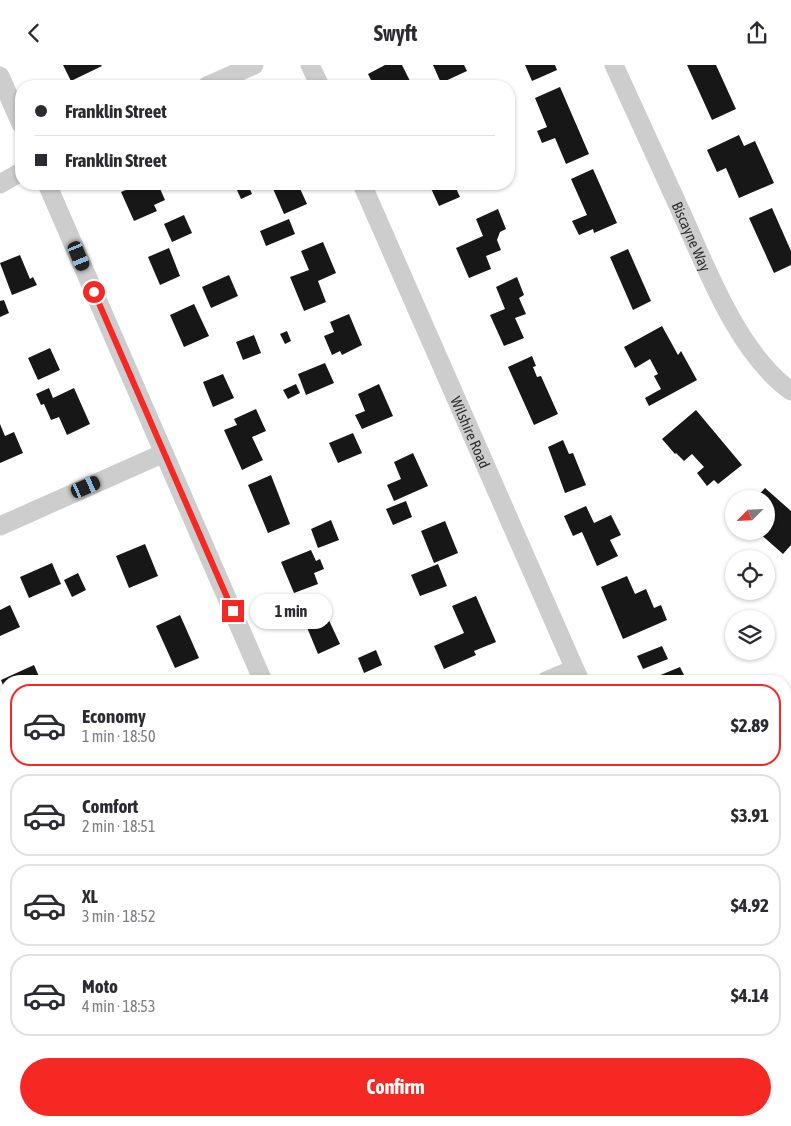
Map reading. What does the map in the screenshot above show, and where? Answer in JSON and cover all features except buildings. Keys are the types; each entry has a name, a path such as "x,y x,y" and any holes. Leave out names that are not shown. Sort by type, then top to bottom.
{"street":[{"path":"220,80 254,65"},
{"path":"310,65 317,80"},
{"name":"Biscayne Way","path":"614,65 719,293 745,341 757,359 782,385 791,391"},
{"path":"0,76 15,110"},
{"path":"0,184 15,175"},
{"path":"50,190 260,675"},
{"name":"Wilshire Road","path":"365,190 577,675"},
{"path":"0,526 164,453"}],"route":[{"path":"94,292 233,611"}]}
